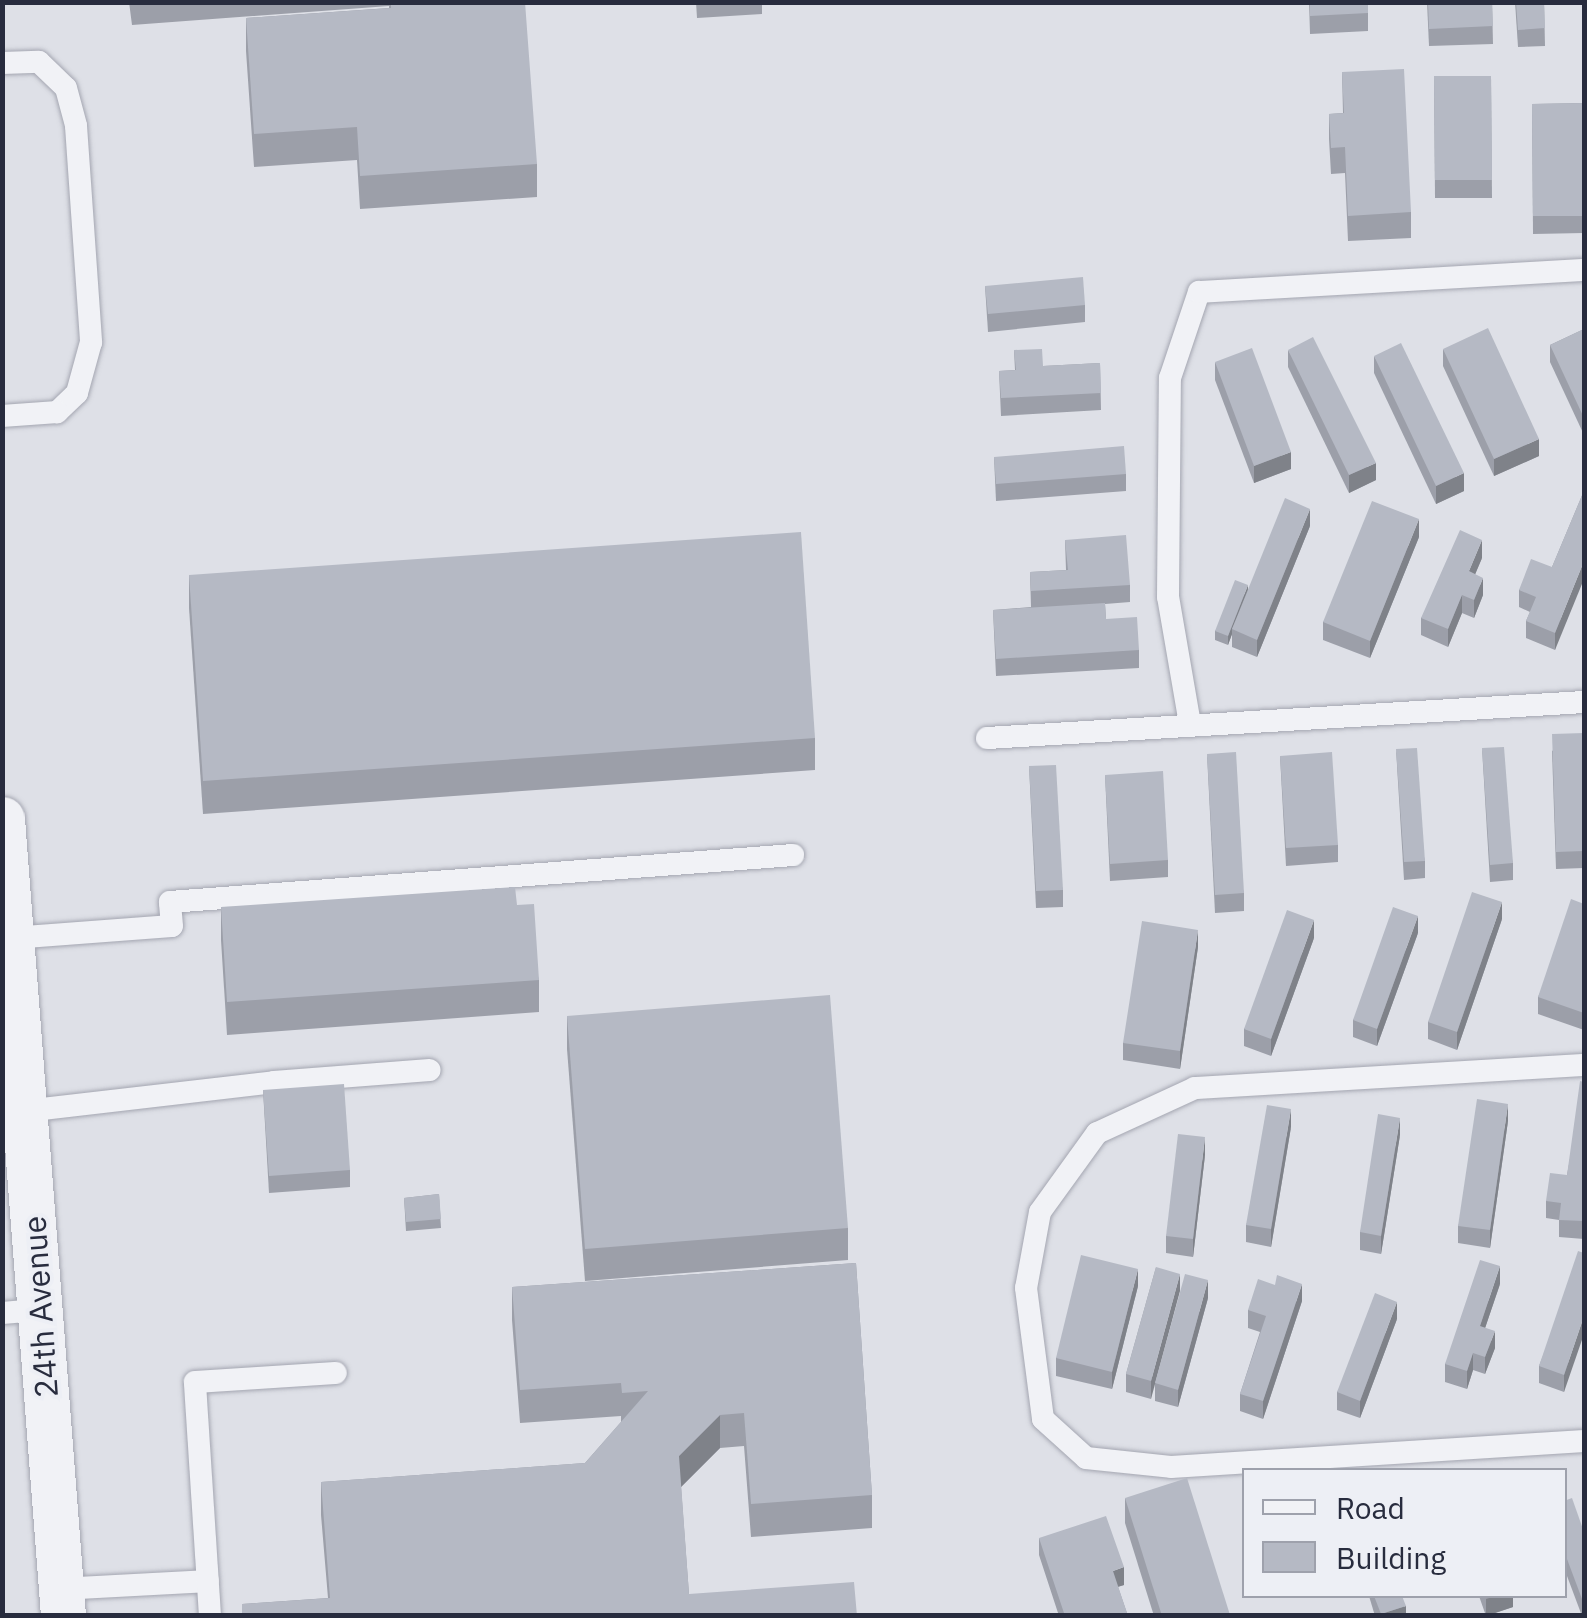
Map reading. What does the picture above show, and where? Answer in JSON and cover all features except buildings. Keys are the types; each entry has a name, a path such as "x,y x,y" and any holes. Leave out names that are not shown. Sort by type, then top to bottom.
{"street":[{"name":"24th Avenue","path":"2,820 25,1111 21,1312 62,1602"}],"lane":[{"path":"2,63 39,62 66,88 76,126 91,342 77,393 57,412 2,416"},
{"path":"1190,724 1168,597 1170,378 1199,292 1584,270"},
{"path":"988,738 1584,702"},
{"path":"12,938 172,926 170,902 792,856"},
{"path":"1584,1065 1195,1088 1097,1133 1040,1212 1026,1288 1043,1419 1086,1458 1171,1467 1584,1441"},
{"path":"25,1111 274,1082 430,1070"},
{"path":"210,1616 195,1382 336,1373"},
{"path":"62,1602 208,1581"}]}
